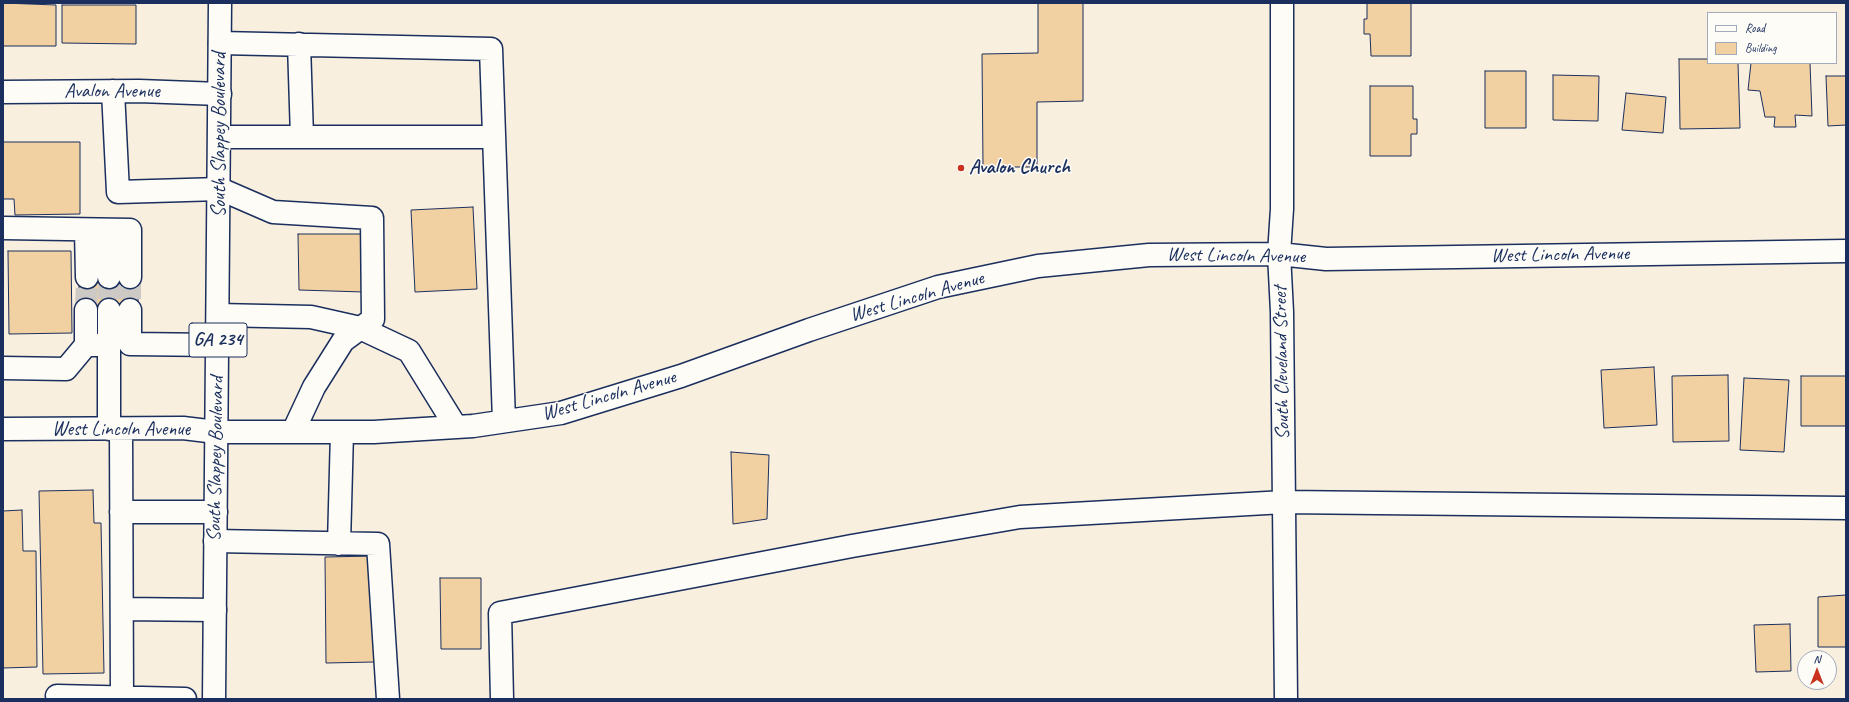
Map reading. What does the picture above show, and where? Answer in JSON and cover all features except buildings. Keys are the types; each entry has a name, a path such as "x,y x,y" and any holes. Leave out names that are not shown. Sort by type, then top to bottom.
{"street":[{"name":"South Slappey Boulevard","path":"214,699 220,189 220,3"},
{"name":"South Cleveland Street","path":"1282,3 1282,209 1279,254 1282,312 1286,699"},
{"path":"220,43 491,49 504,421"},
{"path":"299,44 302,138"},
{"path":"113,91 118,192 220,189 273,212 372,218 373,319 344,341 339,348 314,387 293,432"},
{"name":"Avalon Avenue","path":"3,92 113,91 220,94"},
{"path":"220,138 494,137"},
{"path":"3,228 130,230 130,277"},
{"path":"86,230 87,277"},
{"path":"108,230 109,277"},
{"name":"West Lincoln Avenue","path":"3,429 183,428 216,432 374,432 456,427 561,413 681,376 809,330 938,287 1038,266 1149,255 1279,254 1326,259 1846,251"},
{"path":"3,368 66,369 86,345 86,310"},
{"path":"109,310 109,345 121,512 122,699"},
{"path":"130,310 130,344"},
{"path":"218,315 311,317 360,328 409,351 456,427"},
{"path":"86,345 218,345"},
{"path":"340,544 342,432"},
{"path":"502,699 500,613 852,546 1020,518 1284,502 1846,508"},
{"path":"121,512 216,512"},
{"path":"215,542 378,544 388,699"},
{"path":"122,609 215,610"},
{"path":"57,696 122,699 185,699"}],"tunnel":[{"path":"86,310 87,277"},
{"path":"109,277 109,310"},
{"path":"130,277 130,310"}],"place":[{"name":"Avalon Church","path":"961,168"}]}
